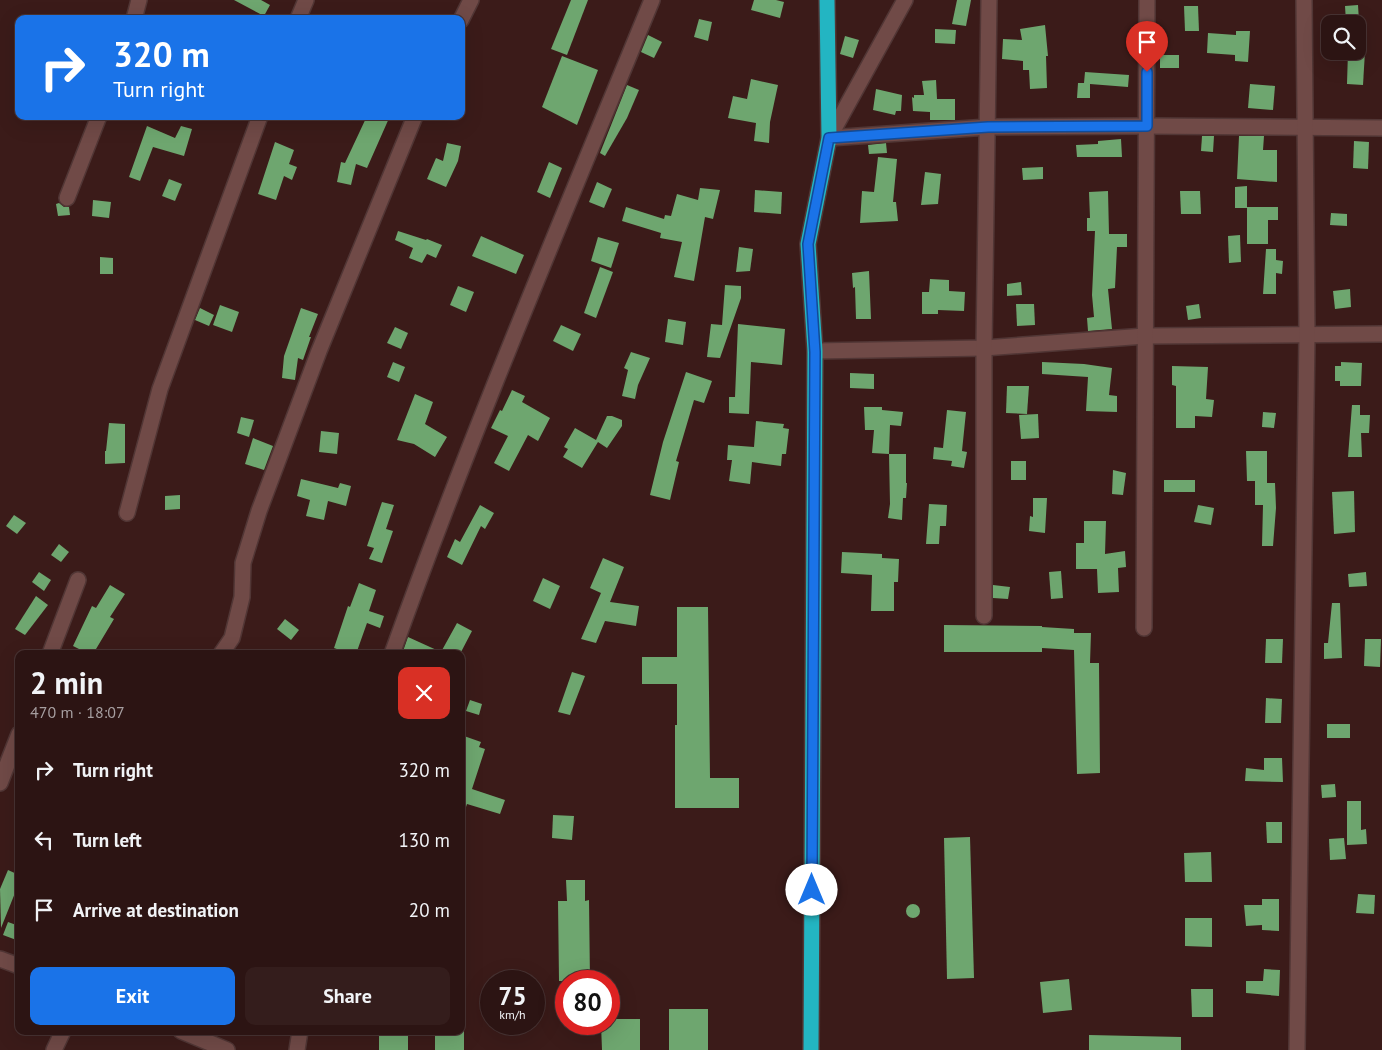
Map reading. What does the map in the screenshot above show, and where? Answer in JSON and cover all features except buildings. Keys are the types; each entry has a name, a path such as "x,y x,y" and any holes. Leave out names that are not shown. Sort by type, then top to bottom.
{"highway":[{"path":"811,1050 815,352 808,244 829,138 827,0"}],"street":[{"path":"135,15 140,0"},
{"path":"300,15 306,0"},
{"path":"464,15 471,0"},
{"path":"393,650 428,552 488,400 652,0"},
{"path":"829,138 905,0"},
{"path":"984,616 984,348 989,0"},
{"path":"1144,628 1147,0"},
{"path":"1297,1050 1307,335 1304,0"},
{"path":"67,198 97,120"},
{"path":"126,513 160,389 259,120"},
{"path":"224,650 232,638 242,597 243,563 259,511 319,351 414,120"},
{"path":"829,138 988,127 1382,128"},
{"path":"815,352 984,348 1144,336 1382,334"},
{"path":"52,650 78,580"},
{"path":"0,782 15,744"},
{"path":"0,959 15,965"},
{"path":"54,1050 61,1035"},
{"path":"190,1035 227,1050"},
{"path":"298,1050 300,1035"}],"route":[{"path":"812,890 815,352 808,244 829,138 988,127 1147,126 1147,72"}]}
